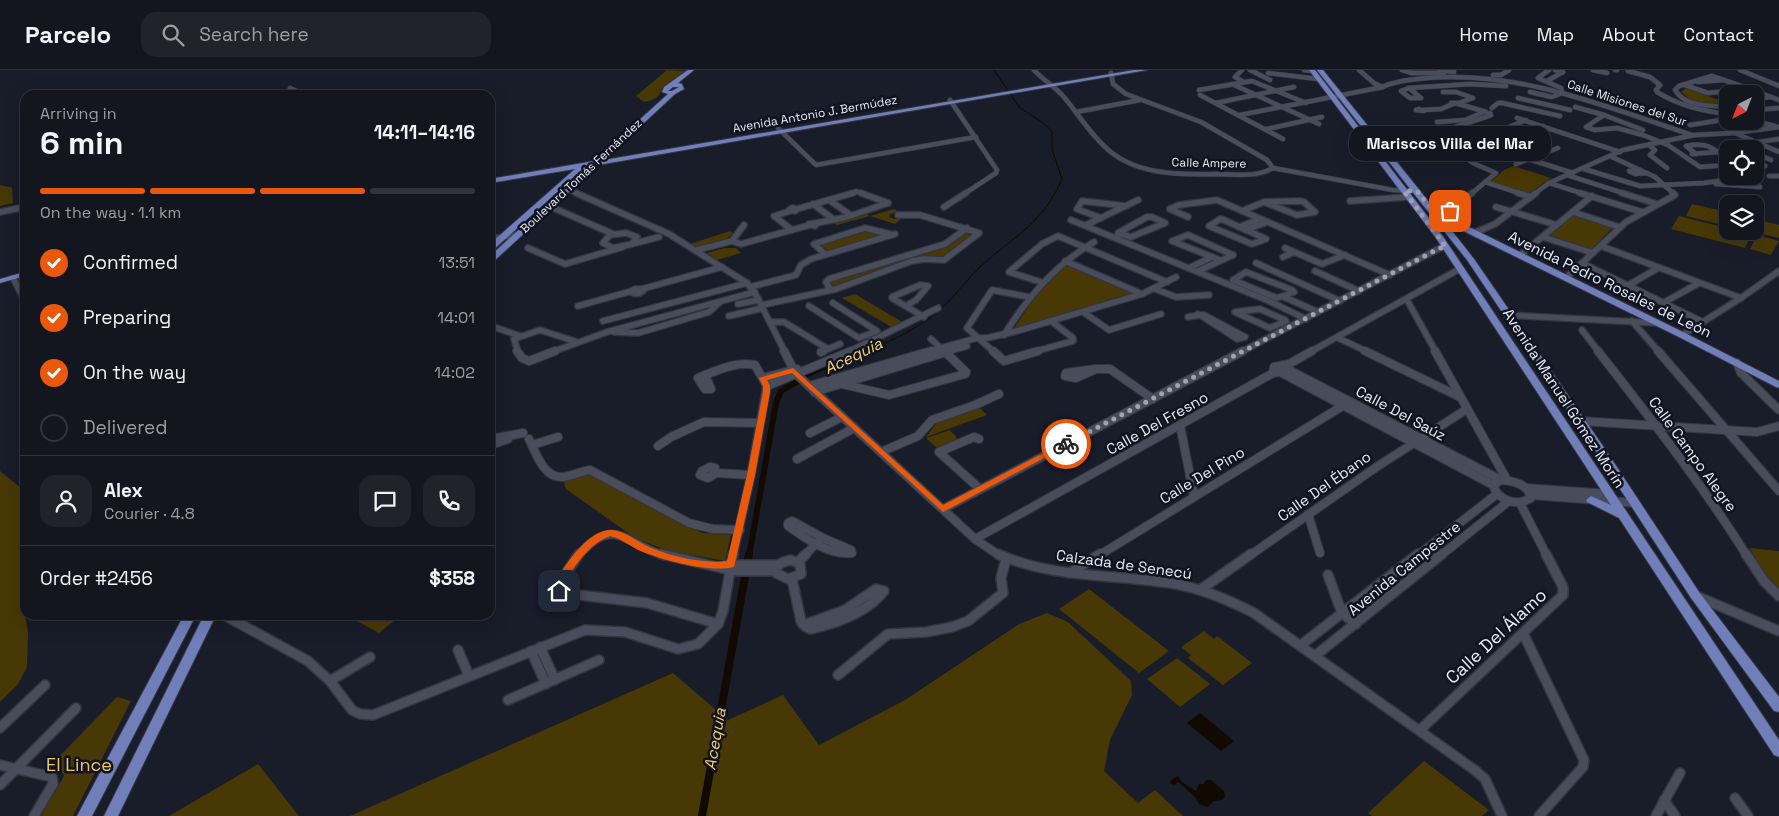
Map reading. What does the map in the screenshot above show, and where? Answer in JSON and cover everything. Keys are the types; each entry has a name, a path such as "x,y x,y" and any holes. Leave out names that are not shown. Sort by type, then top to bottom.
{"main road":[{"name":"Boulevard Tomás Fernández","path":"495,255 691,70"},
{"path":"671,90 681,90 682,86 698,70"},
{"path":"1112,74 1127,70"},
{"name":"Avenida Antonio J. Bermúdez","path":"495,178 589,165 624,156 1144,70"},
{"name":"Avenida Manuel Gómez Morín","path":"1312,70 1408,197 1436,217 1455,227 1470,259 1513,325 1580,421 1696,596 1779,707"},
{"name":"Avenida Manuel Gómez Morín","path":"1320,70 1436,217 1446,247 1779,751"},
{"path":"1339,92 1352,93"},
{"name":"Boulevard Tomás Fernández","path":"589,165 612,148 628,128"},
{"path":"1368,144 1381,146"},
{"path":"612,148 615,152 624,156"},
{"path":"548,171 571,176 580,173 589,165 624,156"},
{"name":"Avenida Antonio J. Bermúdez","path":"495,178 589,165"},
{"name":"Boulevard Tomás Fernández","path":"495,243 571,176"},
{"name":"Avenida Pedro Rosales de León","path":"1455,227 1474,233 1520,255 1779,385"},
{"path":"0,277 20,271"},
{"path":"0,281 20,276"},
{"path":"1488,311 1507,315"},
{"path":"1495,322 1503,320 1513,325"},
{"path":"1591,500 1624,516"},
{"path":"84,816 188,620"},
{"path":"111,816 208,620"},
{"path":"1751,707 1779,737"}],"street":[{"name":"Calle Ampere","path":"1034,70 1052,84 1112,154 1144,168 1172,174 1200,175 1259,173 1273,168"},
{"path":"1242,70 1235,78 1242,82"},
{"path":"1250,70 1270,80 1242,82 1199,92 1283,139"},
{"path":"1304,70 1312,70"},
{"path":"1359,70 1380,87"},
{"path":"1402,70 1412,73 1501,75 1509,70"},
{"path":"1491,74 1498,70"},
{"path":"1542,80 1549,70"},
{"path":"1542,80 1563,72 1556,70"},
{"path":"1593,70 1607,73"},
{"path":"1740,70 1779,86"},
{"path":"1628,71 1655,80 1660,85 1656,90 1657,92 1683,105 1711,113 1719,113"},
{"path":"1268,73 1318,79"},
{"path":"1409,88 1430,81 1445,73"},
{"name":"Calle Misiones del Sur","path":"1445,73 1559,90 1694,136"},
{"path":"1112,74 1116,87 1140,100 1175,111 1201,122 1267,160 1273,168 1404,191 1417,191"},
{"path":"1685,85 1708,92 1747,88 1710,76 1679,86 1675,92 1683,105 1719,111"},
{"path":"1530,92 1552,97 1559,90 1542,80"},
{"path":"1430,81 1456,103 1491,115 1437,133"},
{"path":"1352,93 1397,83 1430,81 1464,84 1489,90 1499,86 1506,86"},
{"path":"1258,82 1306,103"},
{"path":"1232,84 1319,124"},
{"path":"1216,103 1294,87"},
{"path":"290,88 294,90"},
{"path":"1240,115 1332,97 1339,92"},
{"path":"1423,110 1442,109 1472,97 1454,92 1443,92"},
{"path":"1764,94 1779,100"},
{"path":"1764,98 1771,97"},
{"path":"1518,98 1604,115 1644,130 1635,132"},
{"path":"1076,112 1140,100"},
{"path":"1551,122 1587,100"},
{"path":"944,207 997,172 952,101"},
{"path":"1492,108 1498,102 1502,102 1560,116"},
{"path":"1683,105 1694,103 1719,107"},
{"path":"1524,108 1516,115 1542,126 1620,152"},
{"path":"1764,109 1779,108"},
{"path":"1447,129 1437,122 1469,118 1484,112"},
{"path":"1537,118 1546,113"},
{"path":"1711,113 1716,120"},
{"path":"1604,115 1586,127 1594,130 1614,128 1635,132 1660,142 1703,167 1719,166"},
{"path":"1267,129 1322,117"},
{"path":"1469,118 1475,120"},
{"path":"1526,120 1502,129 1518,135 1542,126"},
{"path":"1690,125 1719,120"},
{"path":"1764,123 1779,127"},
{"path":"1474,233 1495,224 1549,182 1584,169 1620,152 1694,136 1779,127"},
{"path":"780,130 816,165 976,137"},
{"path":"1734,133 1751,140"},
{"path":"1764,142 1779,139"},
{"path":"1696,154 1686,146 1703,143 1708,144 1717,152"},
{"path":"1649,145 1655,150 1650,154 1667,168"},
{"path":"1764,146 1779,152"},
{"path":"1516,164 1558,148"},
{"path":"1681,155 1717,152"},
{"path":"1436,217 1496,173 1475,164 1458,153"},
{"path":"1566,278 1619,227 1674,195 1666,186 1630,163 1610,156"},
{"path":"1764,157 1771,160"},
{"path":"1764,164 1779,157"},
{"path":"1528,159 1573,173"},
{"path":"1584,169 1636,186 1666,186 1719,181"},
{"path":"1566,175 1657,204"},
{"path":"1769,176 1779,176"},
{"path":"1485,182 1531,197"},
{"path":"1549,182 1642,212"},
{"path":"1704,183 1719,184"},
{"path":"1725,185 1760,187 1757,185"},
{"path":"567,189 662,230 699,252 749,286 772,322 795,372"},
{"path":"699,252 725,244 774,237 810,225 812,222 817,223 846,217 849,214 890,203 856,192 797,209 792,208 774,216 792,230"},
{"path":"1520,255 1592,196"},
{"path":"1350,201 1408,197"},
{"path":"829,200 849,214"},
{"path":"1086,226 1138,200"},
{"path":"1188,217 1170,208 1179,205 1204,204 1217,200 1390,275"},
{"path":"1101,218 1078,209 1082,201 1126,206"},
{"path":"1244,212 1267,203 1302,201 1315,212 1297,215 1267,203"},
{"path":"813,204 833,219"},
{"path":"1496,207 1558,225"},
{"path":"0,212 20,208"},
{"path":"547,208 610,235 626,233 652,239"},
{"path":"1573,212 1619,227"},
{"path":"730,316 761,304 814,294 912,261 946,260 980,233 920,215 898,215 934,220"},
{"path":"1150,216 1165,223 1131,237 1120,237 1118,232 1150,216"},
{"path":"1221,219 1239,227 1266,239 1252,244 1209,225 1221,219"},
{"path":"1239,227 1260,219"},
{"path":"1071,220 1120,237 1306,318"},
{"path":"1137,222 1151,229"},
{"path":"1246,230 1267,222"},
{"path":"736,242 744,225"},
{"path":"577,342 540,330 514,339 517,353 527,361 607,332 638,333 709,312 720,302 749,286 796,274 797,270 806,261 893,234 865,228 814,244 826,254"},
{"path":"830,289 826,282 828,279 945,244 966,228"},
{"path":"610,235 604,243 608,247 623,247"},
{"path":"1198,271 1232,255 1188,235 1172,241 1220,260"},
{"path":"495,238 516,236"},
{"path":"1543,236 1593,253"},
{"path":"632,244 637,237"},
{"path":"528,248 565,264 659,237"},
{"path":"1041,282 1009,272 1042,244 1054,237 1061,237 1167,282"},
{"path":"1004,335 1041,282 1065,261 1094,242"},
{"path":"1601,246 1740,298"},
{"path":"604,253 608,247"},
{"path":"943,509 1255,345 1283,327 1306,318 1440,248 1446,247"},
{"path":"1285,248 1322,264 1345,256"},
{"path":"1283,257 1294,252"},
{"path":"906,256 912,261"},
{"path":"1189,268 1212,257"},
{"path":"1065,261 1142,294"},
{"path":"1203,261 1211,265"},
{"path":"1256,263 1340,301"},
{"path":"1582,264 1703,322"},
{"path":"578,306 632,291 641,294 722,267"},
{"path":"1628,286 1658,268"},
{"name":"Calle Del Fresno","path":"976,539 1272,374 1287,369 1338,338 1456,271 1461,270"},
{"path":"1287,296 1294,292 1251,272 1246,272 1232,279 1276,298 1287,296 1320,311"},
{"path":"1315,272 1359,290"},
{"path":"1682,335 1778,272"},
{"path":"812,389 1142,294 1156,289 1176,277"},
{"path":"13,278 20,291"},
{"path":"1663,303 1699,283"},
{"path":"603,321 733,285 749,286"},
{"path":"906,306 916,300 928,286 920,285 892,296 906,306 924,317"},
{"path":"1156,289 1176,297 1210,295"},
{"path":"1029,298 992,290 967,326 1004,361 1073,341 1073,338 1051,321"},
{"path":"1407,300 1461,397 1504,480"},
{"path":"809,306 859,338 876,332 877,330 833,303"},
{"path":"738,304 761,304"},
{"path":"763,378 809,368 875,340 924,317 938,308"},
{"path":"1265,310 1286,321 1283,327 1270,328 1236,311 1265,310"},
{"path":"1083,312 1108,330 1161,314"},
{"path":"1188,316 1204,314 1244,336 1242,338 1255,345"},
{"path":"1507,315 1657,323"},
{"path":"1632,321 1779,491"},
{"path":"772,322 784,322 825,351 840,344"},
{"path":"495,328 520,336"},
{"name":"Calle Campo Alegre","path":"1582,330 1656,426 1718,511 1754,566 1774,593 1779,596"},
{"path":"868,336 875,340"},
{"path":"1338,338 1461,397"},
{"path":"839,381 883,395 889,395 965,374 966,372 931,339"},
{"path":"233,620 308,661 330,681 352,710 366,715 373,715 574,633 596,629 624,632 678,648 687,648 698,644 718,624 723,611 734,567 767,386 756,364 748,363 705,376"},
{"path":"1737,363 1741,373 1777,406"},
{"name":"Calle Del Fresno","path":"1272,374 1272,369 1276,365 1287,369"},
{"path":"1096,369 1112,369 1153,399"},
{"name":"Calle Del Saúz","path":"1287,369 1346,404 1417,441 1529,492"},
{"path":"767,386 795,372"},
{"name":"Calzada de Senecú","path":"795,372 976,539 1006,559 1070,572 1136,579 1200,590 1230,601 1254,613 1316,655 1476,771 1484,779 1502,816"},
{"path":"881,452 918,436 932,420 975,405 999,394"},
{"name":"Calle Del Pino","path":"1070,572 1346,404"},
{"name":"Calle Del Ébano","path":"1200,590 1308,514 1467,409"},
{"path":"810,433 842,417"},
{"path":"1580,421 1760,432 1779,426"},
{"path":"658,446 671,437 704,422 760,423"},
{"path":"1180,425 1194,496"},
{"path":"797,459 854,428"},
{"path":"495,441 515,435 528,439 558,437"},
{"path":"979,439 974,438 939,452 980,489"},
{"path":"528,439 543,466 554,476 561,477 590,470 689,523 712,529 740,530"},
{"name":"Calle Del Saúz","path":"1417,441 1495,490 1509,501 1520,503"},
{"path":"716,473 751,475"},
{"name":"Avenida Campestre","path":"1301,645 1475,511 1504,480"},
{"path":"1529,492 1591,500 1612,498"},
{"path":"1529,492 1612,498 1635,503"},
{"path":"1520,503 1529,501 1529,492"},
{"name":"Avenida Campestre","path":"1316,655 1509,501"},
{"name":"Calle Del Álamo","path":"1420,730 1563,596 1564,593 1520,503"},
{"path":"1475,511 1488,518"},
{"path":"1308,514 1320,553"},
{"path":"718,624 647,603 559,591 557,587 581,552 601,536 610,533 615,533 643,548 661,554 716,566 777,568 787,561 798,562 802,566 802,571 792,579 780,578 777,568"},
{"path":"798,562 820,541"},
{"path":"1426,549 1440,557"},
{"path":"838,675 888,634 941,630 968,621 1003,593 1001,578 1006,559"},
{"path":"1328,575 1342,613 1356,624"},
{"path":"792,579 801,621 804,625 813,629 848,613"},
{"path":"1696,596 1779,631"},
{"path":"1360,599 1373,610"},
{"path":"1524,633 1584,760 1583,767 1539,816"},
{"path":"536,649 551,682"},
{"path":"458,650 469,676"},
{"path":"330,681 370,657"},
{"path":"508,700 599,660"},
{"path":"0,728 45,685"},
{"path":"0,785 76,708"},
{"path":"0,765 48,774 54,780 34,816"},
{"path":"1656,816 1680,773"},
{"path":"1735,798 1748,816"},
{"path":"1664,800 1675,816"}],"green space":[{"path":"667,70 687,71 662,88 654,99 644,102 636,96"},
{"path":"1686,88 1719,100 1719,104 1692,101 1681,92"},
{"path":"1514,166 1551,178 1528,194 1490,182 1504,170"},
{"path":"0,185 12,188 13,203 0,206"},
{"path":"1692,204 1719,210 1719,224 1686,216"},
{"path":"894,209 899,212 890,214 889,217 901,219 895,224 870,216"},
{"path":"863,212 870,216 837,225 834,223"},
{"path":"1575,214 1614,226 1590,251 1547,237"},
{"path":"1679,216 1719,226 1719,240 1748,240 1745,248 1671,229"},
{"path":"1764,221 1779,225 1779,238 1764,234"},
{"path":"867,230 883,235 829,252 826,252 819,246"},
{"path":"730,231 733,233 712,245 698,249 690,244"},
{"path":"967,233 971,236 944,258 920,258 916,255 948,246"},
{"path":"1764,237 1779,241 1771,255 1750,249 1754,240 1764,240"},
{"path":"725,248 736,248 741,253 717,260 707,253"},
{"path":"898,260 901,263 834,288 828,282"},
{"path":"1066,264 1135,294 1014,328 1042,287"},
{"path":"855,294 904,323 893,328 842,298"},
{"path":"980,408 987,415 926,437 938,421"},
{"path":"950,430 959,440 937,448 926,438"},
{"path":"0,471 20,487 20,620 26,620 28,632 27,667 18,684 0,702"},
{"path":"589,473 669,517 703,533 731,535 725,561 666,550 635,538 566,489 564,483 571,478"},
{"path":"1750,548 1779,551 1779,592 1765,576"},
{"path":"1089,589 1169,651 1139,673 1059,609"},
{"path":"1047,613 1068,622 1131,681 1132,695 1110,740 1104,771 1138,803 1155,790 1183,816 350,816 673,673 728,720 783,695 819,745 905,700 1019,624"},
{"path":"355,620 395,620 379,633"},
{"path":"1204,631 1214,639 1217,636 1252,663 1223,685 1188,658 1191,655 1181,647"},
{"path":"1177,658 1210,684 1180,707 1147,679"},
{"name":"El Lince","path":"117,697 131,701 73,816 41,816 64,776 60,768 52,764"},
{"path":"1424,761 1489,810 1482,816 1372,816 1368,813"},
{"path":"258,764 299,816 169,816"}],"shaded area":[{"path":"1200,713 1234,741 1221,751 1187,723"},
{"path":"1178,776 1182,782 1196,791 1199,784 1204,784 1206,780 1211,780 1224,791 1225,797 1222,800 1214,801 1208,807 1199,804 1195,797 1178,782 1174,785 1170,783 1171,780"}],"waterway":[{"name":"Acequia","path":"863,352 905,333 934,315 982,265 1037,218 1055,194 1062,179 1052,149 1052,132 1046,125 1019,107 994,70"},
{"name":"Acequia","path":"805,377 866,351"},
{"name":"Acequia","path":"749,556 776,403 781,391 805,377"},
{"name":"Acequia","path":"702,816 749,554"}],"way so far":[{"path":"1066,444 1440,248 1446,247 1404,191 1417,191 1434,212 1445,216 1450,211"}],"place":[{"name":"Mariscos Villa del Mar","path":"1450,211"}],"route":[{"path":"559,591 557,587 581,552 601,536 610,533 615,533 643,548 681,560 716,566 730,564 740,530 766,392 767,386 763,378 793,370 814,392 943,509 1066,444"}]}
